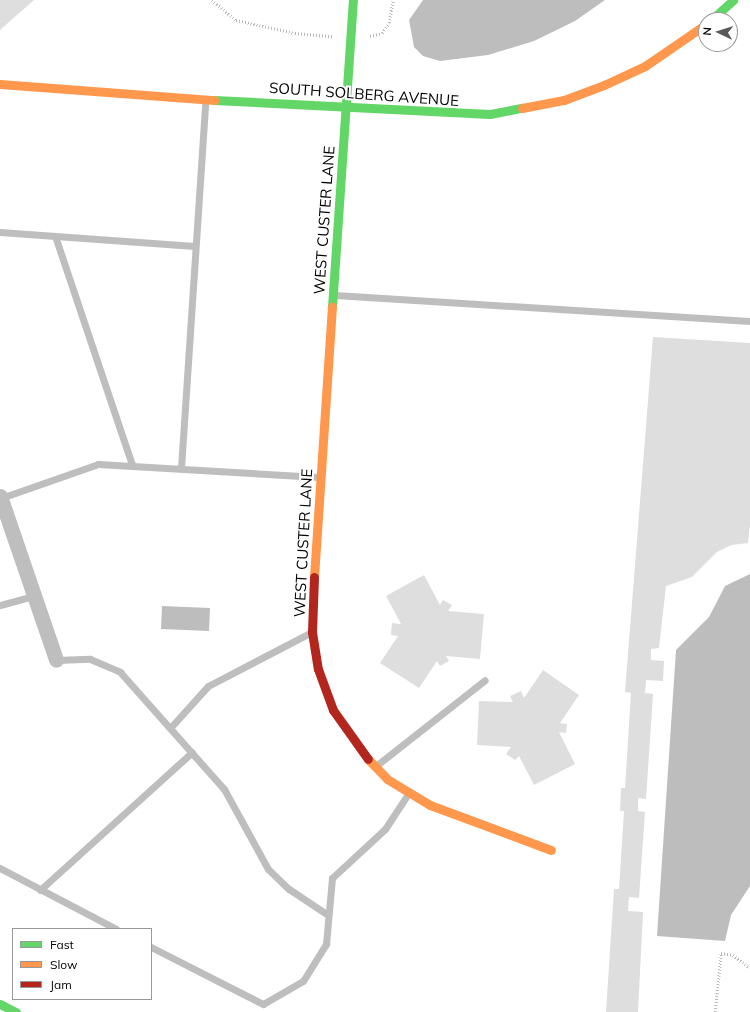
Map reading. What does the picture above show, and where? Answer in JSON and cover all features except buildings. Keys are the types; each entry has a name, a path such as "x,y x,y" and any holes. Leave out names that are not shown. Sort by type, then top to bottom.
{"main road":[{"name":"WEST CUSTER LANE","path":"353,0 312,632 318,669 333,710 358,748 375,766 409,792 465,819 551,850"},
{"path":"720,12 733,0"},
{"name":"SOUTH SOLBERG AVENUE","path":"0,84 206,97 345,109 482,114 564,100 646,66 698,30"},
{"path":"0,1004 16,1012"}],"street":[{"path":"0,497 56,660"}],"lane":[{"path":"180,468 194,246 206,97"},
{"path":"0,232 194,246"},
{"path":"55,236 132,465"},
{"path":"333,295 750,321"},
{"path":"0,497 98,464 321,478"},
{"path":"0,605 34,596"},
{"path":"171,727 208,686 312,632"},
{"path":"56,660 90,659 120,672 171,727 224,789 268,869 289,890 328,915"},
{"path":"375,766 485,680"},
{"path":"40,890 192,752"},
{"path":"152,948 263,1004 303,981 326,944 332,878 385,829 409,792"},
{"path":"0,868 114,928"}],"path":[{"path":"212,0 236,20 295,33 350,37 382,33 389,23 393,0"},
{"path":"715,1012 721,953 733,955 750,968"}],"shaded area":[{"path":"423,0 605,0 575,21 534,41 488,55 440,61 423,56 414,47 409,20"},
{"path":"750,574 750,886 731,915 725,941 657,936 676,650 709,617 725,586"},
{"path":"162,606 210,608 209,631 161,629"}],"traffic: fast":[{"path":"332,307 353,0"},
{"path":"720,12 733,0"},
{"path":"214,100 490,114 522,108"},
{"path":"0,1004 16,1012"}],"traffic: slow":[{"path":"522,108 564,100 604,85 645,66 698,30"},
{"path":"0,84 214,100"},
{"path":"314,577 332,307"},
{"path":"368,759 387,779 430,805 551,850"}],"traffic: jam":[{"path":"314,577 312,632 318,669 333,710 368,759"}]}
